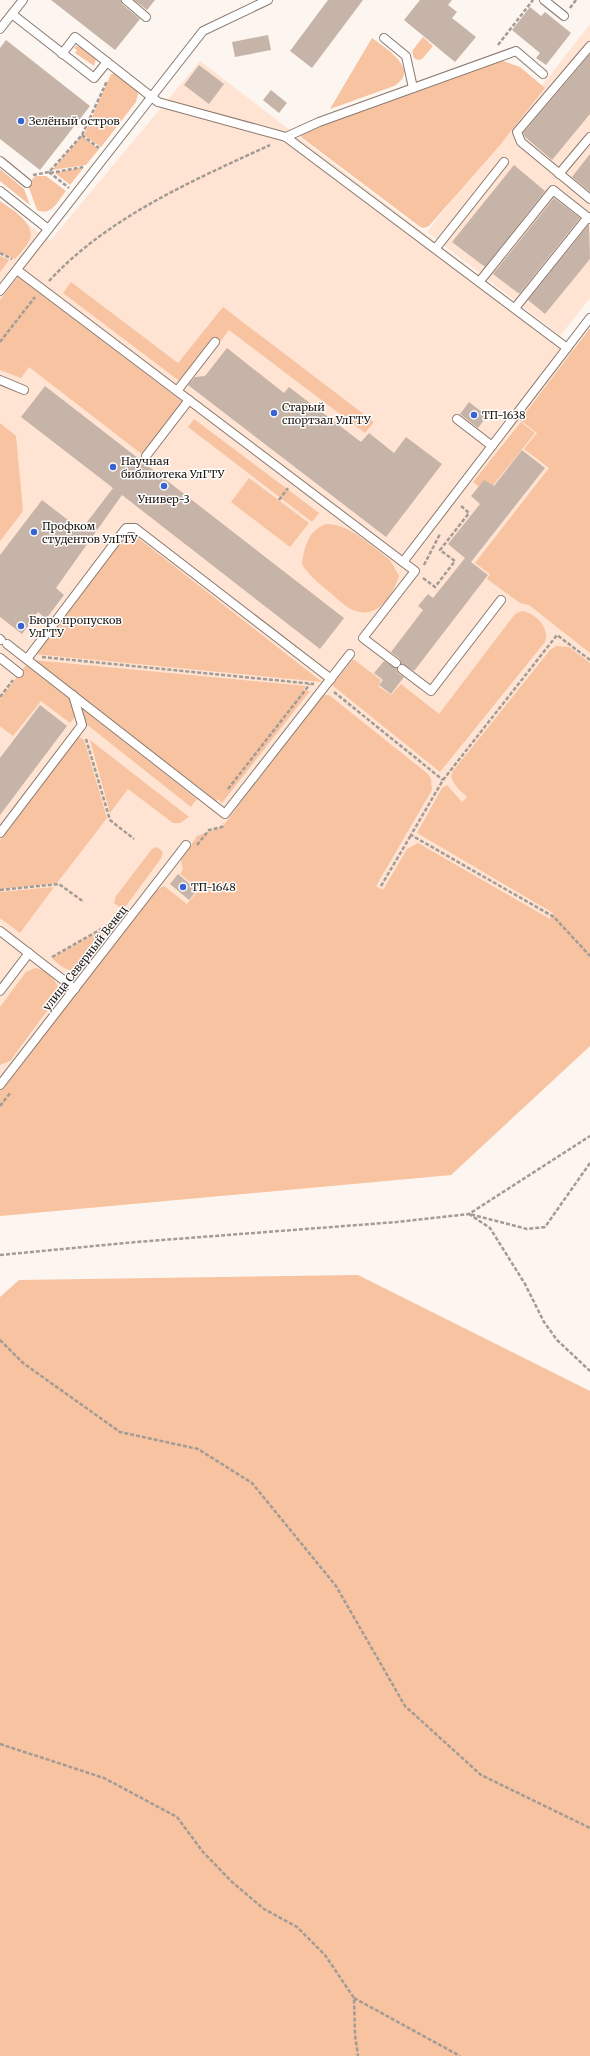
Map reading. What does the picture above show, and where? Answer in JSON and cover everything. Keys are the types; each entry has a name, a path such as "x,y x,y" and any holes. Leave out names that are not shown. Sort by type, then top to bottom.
{"lane":[{"path":"0,29 23,0"},
{"path":"126,0 146,17"},
{"path":"0,291 106,153 203,31 268,0"},
{"path":"544,0 564,16"},
{"path":"12,14 94,78 110,65"},
{"path":"62,54 75,37 158,102 286,137 480,281 567,348"},
{"path":"384,38 406,56 413,88"},
{"path":"590,46 517,132 521,142 590,199"},
{"path":"286,137 319,122 516,52 543,74"},
{"path":"560,174 590,137"},
{"path":"0,161 27,183"},
{"path":"436,248 504,162"},
{"path":"480,281 553,190 589,218 515,308"},
{"path":"0,191 48,229"},
{"path":"16,270 415,572 363,638 396,663"},
{"path":"403,562 590,318"},
{"path":"177,391 216,342"},
{"path":"0,380 24,390"},
{"path":"146,456 189,400"},
{"path":"457,419 492,446"},
{"path":"27,659 126,528 135,528 328,682"},
{"path":"402,669 431,691 501,600"},
{"path":"2,641 225,814 350,654"},
{"path":"0,658 19,673"},
{"path":"0,833 82,725 73,695"},
{"name":"улица Северный Венец","path":"1,1081 75,989 186,845"},
{"path":"0,931 75,989"},
{"path":"0,991 28,953"}],"path":[{"path":"496,48 533,0"},
{"path":"573,4 576,0"},
{"path":"49,172 82,135 110,65"},
{"path":"82,135 106,153"},
{"path":"0,342 42,289 66,262 132,214 188,184 286,137"},
{"path":"27,183 34,174 98,164"},
{"path":"49,172 76,193"},
{"path":"415,572 435,587 455,561 440,550 469,513 451,499"},
{"path":"381,886 443,780 557,635 590,660"},
{"path":"27,659 34,657 310,684 215,806"},
{"path":"316,684 328,682 443,780"},
{"path":"82,725 110,820 134,839"},
{"path":"411,835 554,917 590,956"},
{"path":"0,890 59,884 84,902"},
{"path":"41,963 112,922"},
{"path":"469,1214 590,1136"},
{"path":"0,1255 397,1222 469,1214 527,1229 545,1227 590,1163"},
{"path":"469,1214 490,1228 525,1284 544,1322 557,1340 590,1371"},
{"path":"0,1340 23,1363 120,1432 198,1449 252,1483 336,1586 405,1706 481,1775 590,1828"},
{"path":"0,1744 104,1778 178,1817 203,1852 232,1882 264,1909 297,1927 325,1955 354,1998 460,2056"},
{"path":"354,1998 355,2035 358,2056"}],"shaded area":[{"path":"590,24 590,298 560,336 427,232"},
{"path":"423,37 433,46 422,59 418,60 414,58 412,51"},
{"path":"372,38 392,53 403,66 404,73 402,80 394,86 330,109"},
{"path":"76,46 82,47 96,59 94,66 75,53 77,50 74,48"},
{"path":"200,61 590,360 590,1046 451,1175 0,1216 0,202 50,241"},
{"path":"503,61 520,67 545,88 500,145 429,226 423,228 419,226 301,137 302,133 314,128"},
{"path":"111,74 117,74 137,90 138,94 136,102 101,147 84,135"},
{"path":"82,136 99,149 86,165 52,170"},
{"path":"84,167 70,185 55,173"},
{"path":"0,169 24,189 30,205 0,181"},
{"path":"35,176 46,176 66,191 50,210 42,212 37,210 28,185"},
{"path":"0,201 16,212 26,222 31,233 29,242 15,259 0,252"},
{"path":"0,256 9,260 0,272"},
{"path":"18,277 184,403 143,455 29,367 21,378 0,370 0,300"},
{"path":"71,282 178,363 223,307 374,422 365,433 229,330 186,386 63,293"},
{"path":"590,328 590,653 529,605 520,603 487,579 490,574 475,563 549,468 524,449 537,433 520,420"},
{"path":"194,419 319,513 312,522 188,427"},
{"path":"521,422 535,433 487,493 473,482"},
{"path":"0,423 16,436 23,511 0,541"},
{"path":"249,478 309,523 290,547 231,502"},
{"path":"327,524 336,525 352,532 390,560 399,576 388,599 376,609 369,612 362,612 347,607 316,581 302,564 304,551 308,540 316,530"},
{"path":"133,534 322,682 34,654 124,536"},
{"path":"522,611 527,612 541,622 544,627 546,637 545,642 440,772 332,685 353,659 381,680 378,686 391,695 401,684 439,714 515,614"},
{"path":"556,646 569,647 590,663 590,1046 451,1175 0,1216 0,1091 157,890 164,886 187,904 199,889 180,874 183,870 181,860 197,836 222,827 323,695 329,695 428,774 431,779 432,790 376,886 383,890 407,849 418,843 550,919 553,913 417,833 442,788 447,785 462,802 467,797 454,783 451,776 453,771 550,650"},
{"path":"33,660 306,686 303,690 310,691 222,803 218,799 216,801"},
{"path":"26,665 197,799 191,807 76,716 70,723 41,701 13,736 0,726 0,699"},
{"path":"78,736 84,740 107,818 57,883 0,889 0,840"},
{"path":"90,740 189,817 180,823 173,823 128,789 110,813"},
{"path":"157,847 163,852 162,857 126,906 121,908 114,903 116,896 152,849"},
{"path":"54,887 20,933 0,918 0,892"},
{"path":"105,928 106,932 78,968 74,970 67,969 52,958"},
{"path":"35,968 51,976 61,992 10,1061 0,1065 0,1007 26,972"},
{"path":"358,1275 590,1391 590,2056 0,2056 0,1297 19,1280"}],"building":[{"path":"51,0 121,0 122,4 140,19 115,50"},
{"path":"134,0 155,0 147,10"},
{"path":"328,0 363,0 312,68 290,51"},
{"path":"420,0 452,0 448,5 457,12 452,18 476,37 455,62 404,20"},
{"path":"530,7 541,16 545,12 571,33 546,65 536,58 540,53 512,30"},
{"path":"268,35 271,50 235,57 232,42"},
{"path":"6,40 90,106 40,170 0,139 0,48"},
{"path":"590,54 590,114 552,160 525,137 523,133"},
{"path":"199,65 224,84 209,104 184,85"},
{"path":"271,90 287,103 279,113 263,100"},
{"path":"590,154 590,192 572,177"},
{"path":"514,165 545,191 485,267 452,242"},
{"path":"554,198 580,218 520,293 518,293 493,274"},
{"path":"589,224 590,259 545,314 528,300"},
{"name":"Старый спортзал УлГТУ","path":"227,348 284,393 289,387 361,442 369,433 394,453 406,437 442,464 386,537 188,385 195,377 205,376"},
{"path":"45,386 344,618 320,649 122,495 56,588 64,595 46,619 38,612 22,634 0,617 0,555 42,500 81,530 113,488 21,417"},
{"name":"ТП-1638","path":"469,402 487,416 478,428 460,414"},
{"path":"522,450 545,468 471,562 488,575 414,671 401,664 400,659 391,652 423,610 418,606 428,594 433,598 465,558 448,544 480,504 471,496 484,480 494,486"},
{"path":"384,661 397,668 398,673 404,677 391,694 379,685 383,680 374,673"},
{"path":"40,705 67,726 0,815 0,758"},
{"name":"ТП-1648","path":"178,874 197,890 189,900 170,884"}],"place":[{"name":"Зелёный остров","path":"21,121"},
{"name":"Старый спортзал УлГТУ","path":"274,413"},
{"name":"ТП-1638","path":"474,415"},
{"name":"Научная библиотека УлГТУ","path":"113,467"},
{"name":"Универ-3","path":"164,486"},
{"name":"Профком студентов УлГТУ","path":"34,532"},
{"name":"Бюро пропусков УлГТУ","path":"21,626"},
{"name":"ТП-1648","path":"183,887"}]}
